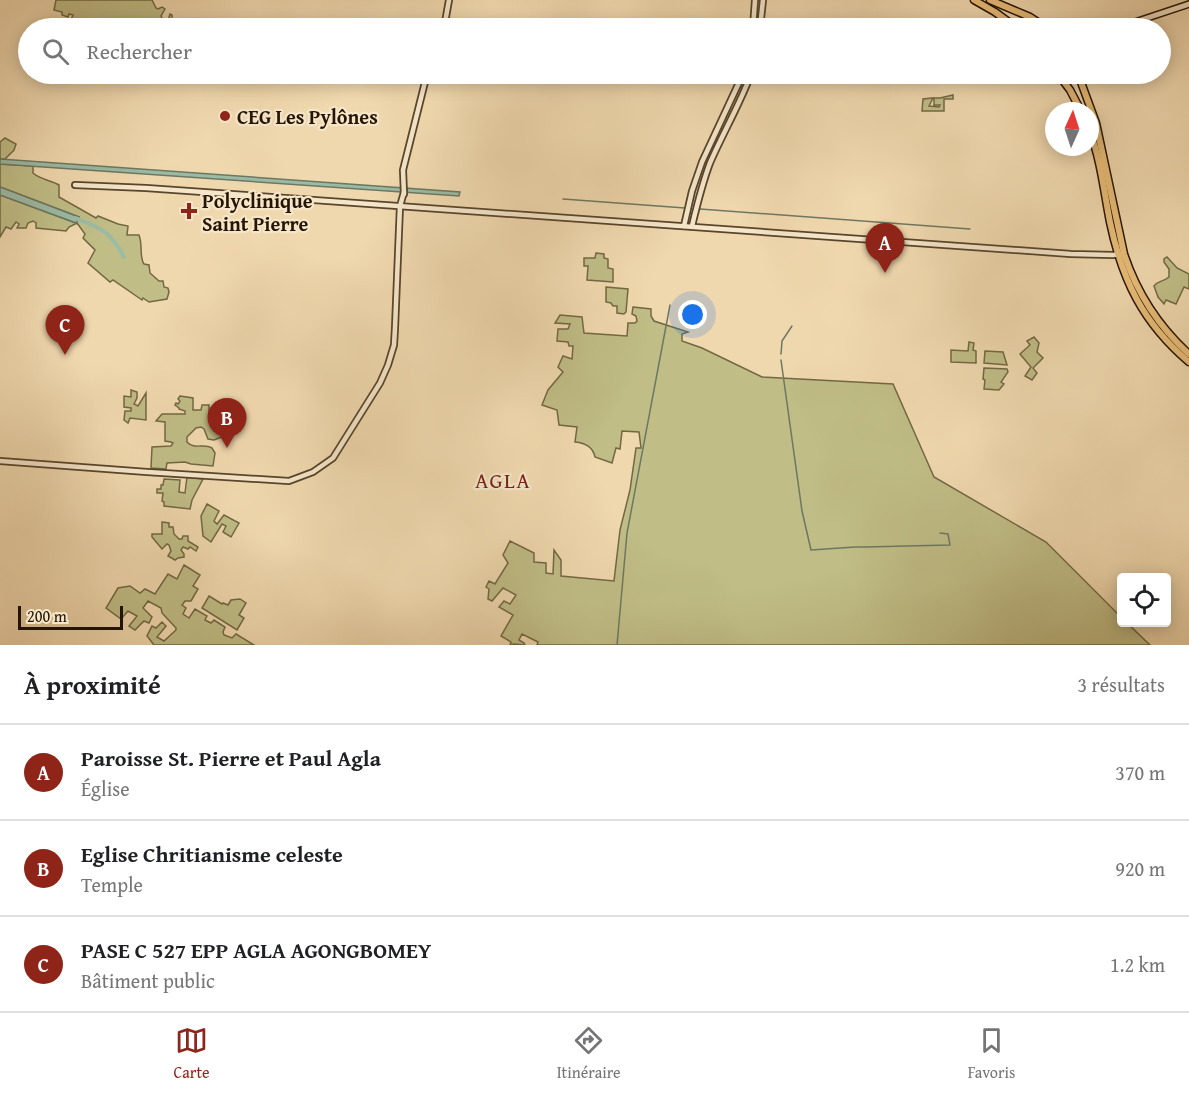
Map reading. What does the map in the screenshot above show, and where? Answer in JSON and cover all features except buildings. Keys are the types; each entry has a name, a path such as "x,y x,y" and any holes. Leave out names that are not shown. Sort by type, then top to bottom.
{"highway":[{"path":"974,0 1003,18"},
{"path":"990,0 1031,18"},
{"path":"1066,84 1076,102"},
{"path":"1082,84 1098,130 1125,277 1141,308 1162,336 1189,362"},
{"path":"1097,156 1121,254 1153,315 1189,354"}],"main road":[{"path":"1147,18 1189,4"}],"street":[{"path":"446,18 449,0"},
{"path":"754,18 755,0"},
{"path":"761,18 763,0"},
{"path":"0,461 289,481 313,472 333,458 380,383 394,345 401,206 404,190 403,170 424,84"},
{"path":"684,226 702,162 738,84"},
{"path":"692,226 710,164 746,84"},
{"path":"75,185 146,188 1077,254 1121,254"}],"shaded area":[{"path":"56,0 152,0 156,8 165,9 162,18 72,18 73,15 69,14 68,17 54,10"},
{"path":"953,95 953,99 944,99 944,111 922,111 923,99 933,98 929,106 939,107 940,105 934,105 934,98"},
{"path":"5,138 16,144 14,150 5,159 0,159 0,142"},
{"path":"0,159 460,192 459,196 0,164"},
{"path":"0,164 33,166 33,173 59,185 59,197 96,218 98,216 128,226 127,235 139,235 144,264 149,265 150,273 159,281 163,281 164,287 168,288 167,299 149,302 143,298 142,300 113,280 110,282 88,263 95,250 83,238 85,234 77,223 66,231 36,228 36,223 33,221 28,223 26,228 17,228 19,224 16,222 11,229 6,227 0,237 0,195 76,223 79,217 0,187"},
{"path":"0,187 79,217 76,223 0,195"},
{"path":"596,253 604,254 604,258 608,259 608,268 613,269 613,282 587,280 588,266 584,266 584,258 595,258"},
{"path":"1167,257 1177,268 1189,274 1189,289 1184,287 1176,304 1166,300 1164,304 1158,297 1154,286 1169,277 1169,269 1164,262"},
{"path":"606,287 628,289 624,314 617,313 617,306 606,302"},
{"path":"633,307 651,309 654,321 688,332 682,334 682,341 702,348 762,377 893,384 934,477 1046,542 1117,613 1117,627 1131,627 1150,645 537,645 538,642 522,634 519,640 525,645 510,645 511,642 501,636 513,615 499,607 504,601 510,604 516,595 503,588 492,601 488,599 489,589 486,587 489,581 495,584 508,563 503,555 510,541 534,553 534,562 546,563 546,573 553,574 554,550 561,560 561,576 614,581 620,530 630,490 636,448 641,448 639,432 622,431 620,449 616,448 612,463 595,457 588,446 575,442 577,427 559,425 557,410 542,405 548,390 563,372 558,367 563,356 572,359 573,346 569,346 568,342 557,341 558,329 568,329 570,324 555,323 560,315 582,317 584,333 627,336 628,323 637,321 636,316 632,314"},
{"path":"1034,337 1039,343 1037,352 1043,358 1033,368 1037,373 1032,380 1025,376 1031,367 1020,354 1030,345 1027,341"},
{"path":"969,342 974,343 976,363 951,362 951,350 968,351"},
{"path":"985,351 1003,352 1007,365 984,363"},
{"path":"984,368 1007,369 1008,372 1001,382 1004,384 999,390 984,389"},
{"path":"131,390 137,392 134,404 138,406 146,393 146,420 130,418 128,423 124,420 125,411 131,411 131,408 124,407 124,396 131,397"},
{"path":"180,396 193,398 193,410 201,410 202,405 209,405 209,414 216,414 216,428 224,429 222,437 214,440 208,439 201,427 196,428 187,437 187,442 190,444 212,448 215,453 213,466 185,462 167,463 166,469 151,468 152,447 171,446 173,443 165,441 165,422 156,421 162,414 185,414 185,411 175,405 180,401 178,399"},
{"path":"187,477 203,479 190,509 164,506 163,493 157,493 157,489 161,489 164,479 180,480 179,492 185,493"},
{"path":"207,504 219,511 214,521 217,524 224,515 239,523 231,537 223,532 226,526 222,524 211,542 203,536 201,516"},
{"path":"162,522 169,523 169,527 173,527 174,534 179,539 188,536 188,541 198,547 196,551 190,547 188,549 183,547 181,550 184,557 175,560 168,556 171,551 169,545 167,544 162,549 152,537 152,534 162,534"},
{"path":"184,565 200,575 193,586 198,589 191,601 185,601 182,605 186,608 183,614 189,618 195,609 207,616 205,620 211,623 214,620 225,627 224,635 232,638 236,634 254,645 154,645 147,636 152,626 156,628 162,622 166,626 157,637 164,641 176,630 162,613 161,608 148,601 143,608 152,617 149,623 144,621 135,630 129,626 137,616 128,611 121,619 106,608 118,588 130,586 140,593 145,589 155,594 168,574 177,579"},
{"path":"209,596 222,604 228,605 231,600 240,599 246,603 239,615 244,618 237,630 202,608"}],"waterway":[{"path":"563,199 685,208"},
{"path":"700,209 970,229"},
{"path":"75,218 104,232 114,241 124,257"},
{"path":"617,645 627,533 670,305"},
{"path":"781,354 782,341 792,326"},
{"path":"781,360 802,511 811,550 950,545 948,534 940,533"}],"place":[{"name":"CEG Les Pylônes","path":"225,116"},
{"name":"Polyclinique Saint Pierre","path":"189,211"},
{"name":"Paroisse St. Pierre et Paul Agla","path":"885,273"},
{"name":"PASE C 527 EPP AGLA AGONGBOMEY","path":"65,355"},
{"name":"Eglise Chritianisme celeste","path":"227,448"}],"district":[{"name":"AGLA","path":"503,480"}]}
